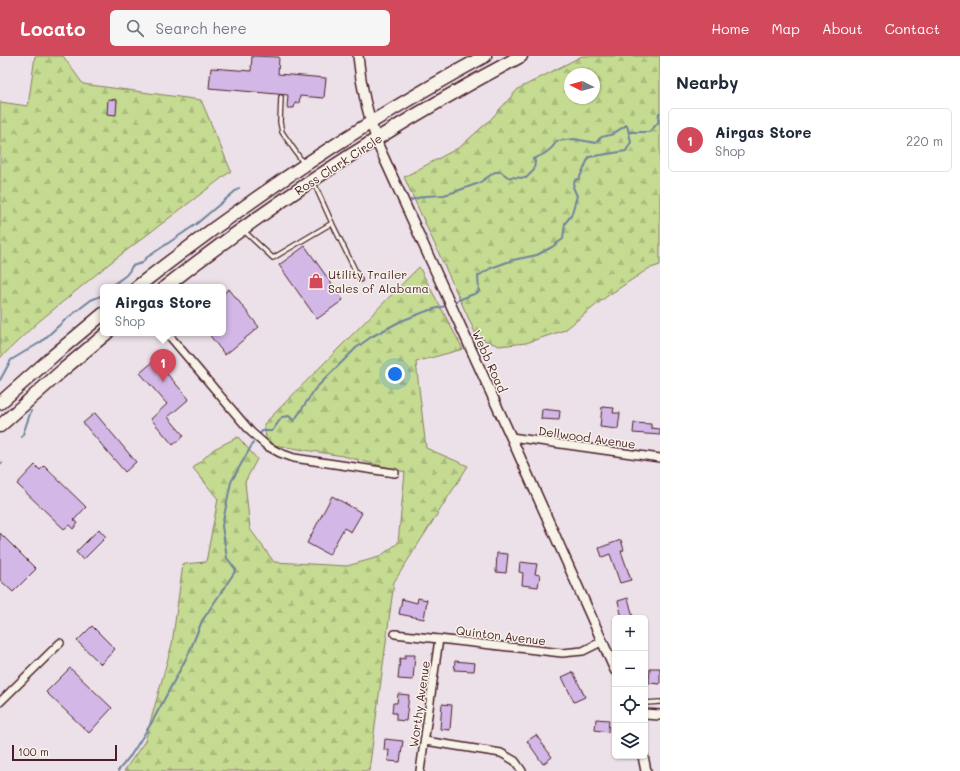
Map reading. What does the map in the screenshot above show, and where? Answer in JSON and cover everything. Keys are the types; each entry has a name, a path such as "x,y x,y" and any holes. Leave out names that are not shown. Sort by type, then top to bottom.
{"highway":[{"name":"Ross Clark Circle","path":"141,284 213,229 304,165 371,122 485,56"},
{"name":"Ross Clark Circle","path":"169,284 242,229 376,139 521,56"},
{"path":"304,165 313,180"},
{"path":"0,403 100,317"},
{"path":"0,426 104,336"},
{"path":"18,386 30,399"}],"street":[{"name":"Webb Road","path":"358,56 363,93 376,139 512,437 612,663"},
{"path":"170,336 251,432 267,446 280,453 306,460 395,473"},
{"name":"Dellwood Avenue","path":"512,437 660,458"},
{"name":"Quinton Avenue","path":"395,634 562,653 583,651 603,642"},
{"name":"Worthy Avenue","path":"420,771 439,639"},
{"path":"0,702 60,643"},
{"path":"648,714 660,715"},
{"path":"424,741 496,751 511,758 522,771"},
{"path":"644,759 646,771"}],"lane":[{"path":"281,97 280,122 282,132 304,165"},
{"path":"313,180 360,280"},
{"path":"242,229 274,258 332,223"},
{"path":"648,703 660,702"}],"green space":[{"path":"35,56 63,56 83,84 201,100 231,171 110,263 37,323 0,358 0,102 28,106"},
{"path":"582,56 660,56 660,265 648,269 606,297 565,330 526,343 499,346 477,337 404,177 460,147 491,119 518,89"},
{"path":"419,267 463,349 416,362 426,448 468,466 394,582 369,771 124,771 145,741 172,644 183,564 206,562 218,499 193,468 214,449 238,437 257,459 245,482 250,529 274,562 347,566 379,557 398,543 405,472 343,456 267,444 264,424"}],"building":[{"path":"252,56 279,57 278,74 326,78 324,98 300,96 299,103 295,103 294,108 287,108 288,95 209,88 211,68 251,71"},
{"path":"108,99 117,100 116,115 107,114"},
{"path":"305,246 343,300 317,319 279,265"},
{"path":"229,289 259,327 225,355 210,336 226,336 226,292"},
{"path":"155,360 189,399 168,417 184,436 173,445 151,419 167,404 140,373"},
{"path":"602,407 614,408 613,413 620,413 618,429 600,427"},
{"path":"542,409 560,411 559,420 541,419"},
{"path":"95,413 136,462 125,472 83,423"},
{"path":"634,423 651,424 651,428 660,429 660,435 633,433"},
{"path":"35,465 40,470 44,466 86,507 74,520 78,523 73,529 69,525 64,529 17,484"},
{"path":"332,496 362,513 351,532 344,528 329,555 307,543"},
{"path":"99,529 106,537 83,560 76,552"},
{"path":"0,533 36,569 13,592 0,580"},
{"path":"621,540 624,550 621,551 631,580 620,583 610,554 602,557 599,548"},
{"path":"497,553 508,554 506,573 496,572"},
{"path":"520,562 537,564 535,574 540,575 538,587 522,585 523,573 519,572"},
{"path":"418,598 427,600 424,619 399,614 402,599 417,603"},
{"path":"628,598 632,615 621,615 618,601"},
{"path":"92,626 115,649 101,664 77,641"},
{"path":"405,655 415,655 413,680 398,679 400,658 405,659"},
{"path":"455,661 475,663 474,671 454,670"},
{"path":"70,668 112,708 89,733 46,692"},
{"path":"650,668 660,668 660,684 649,683"},
{"path":"573,672 585,697 574,702 562,677"},
{"path":"398,694 409,695 406,721 396,720 396,713 392,713 393,703 397,703"},
{"path":"442,704 452,705 450,730 440,729"},
{"path":"596,719 609,720 608,732 595,730"},
{"path":"536,735 552,757 543,764 527,741"},
{"path":"385,739 403,741 400,762 388,761 389,750 384,750"}],"waterway":[{"path":"629,132 649,132 658,123 660,113"},
{"path":"411,200 425,196 444,195 454,192 479,183 495,172 501,172 508,177 526,178 534,170 535,161 533,159 546,152 557,141 574,139 596,143 601,137 611,134 627,125 631,142 626,151 589,157 579,179 575,180 573,187 577,196 571,216 565,223 563,239 537,255 513,260 491,268 478,276 479,292 456,301"},
{"path":"114,284 126,275 132,266 142,263 146,258 195,225 239,188"},
{"path":"0,380 11,360 41,342 65,320 91,300 100,296"},
{"path":"260,434 262,431 272,431 282,417 289,416 294,421 315,389 356,348 371,337 401,321 445,306"},
{"path":"22,437 31,411"},
{"path":"118,771 131,755 152,722 188,655 202,621 236,570 227,558 222,526 231,482 253,443"}],"place":[{"name":"Utility Trailer Sales of Alabama","path":"316,281"},
{"name":"Airgas Store","path":"163,382"}]}
